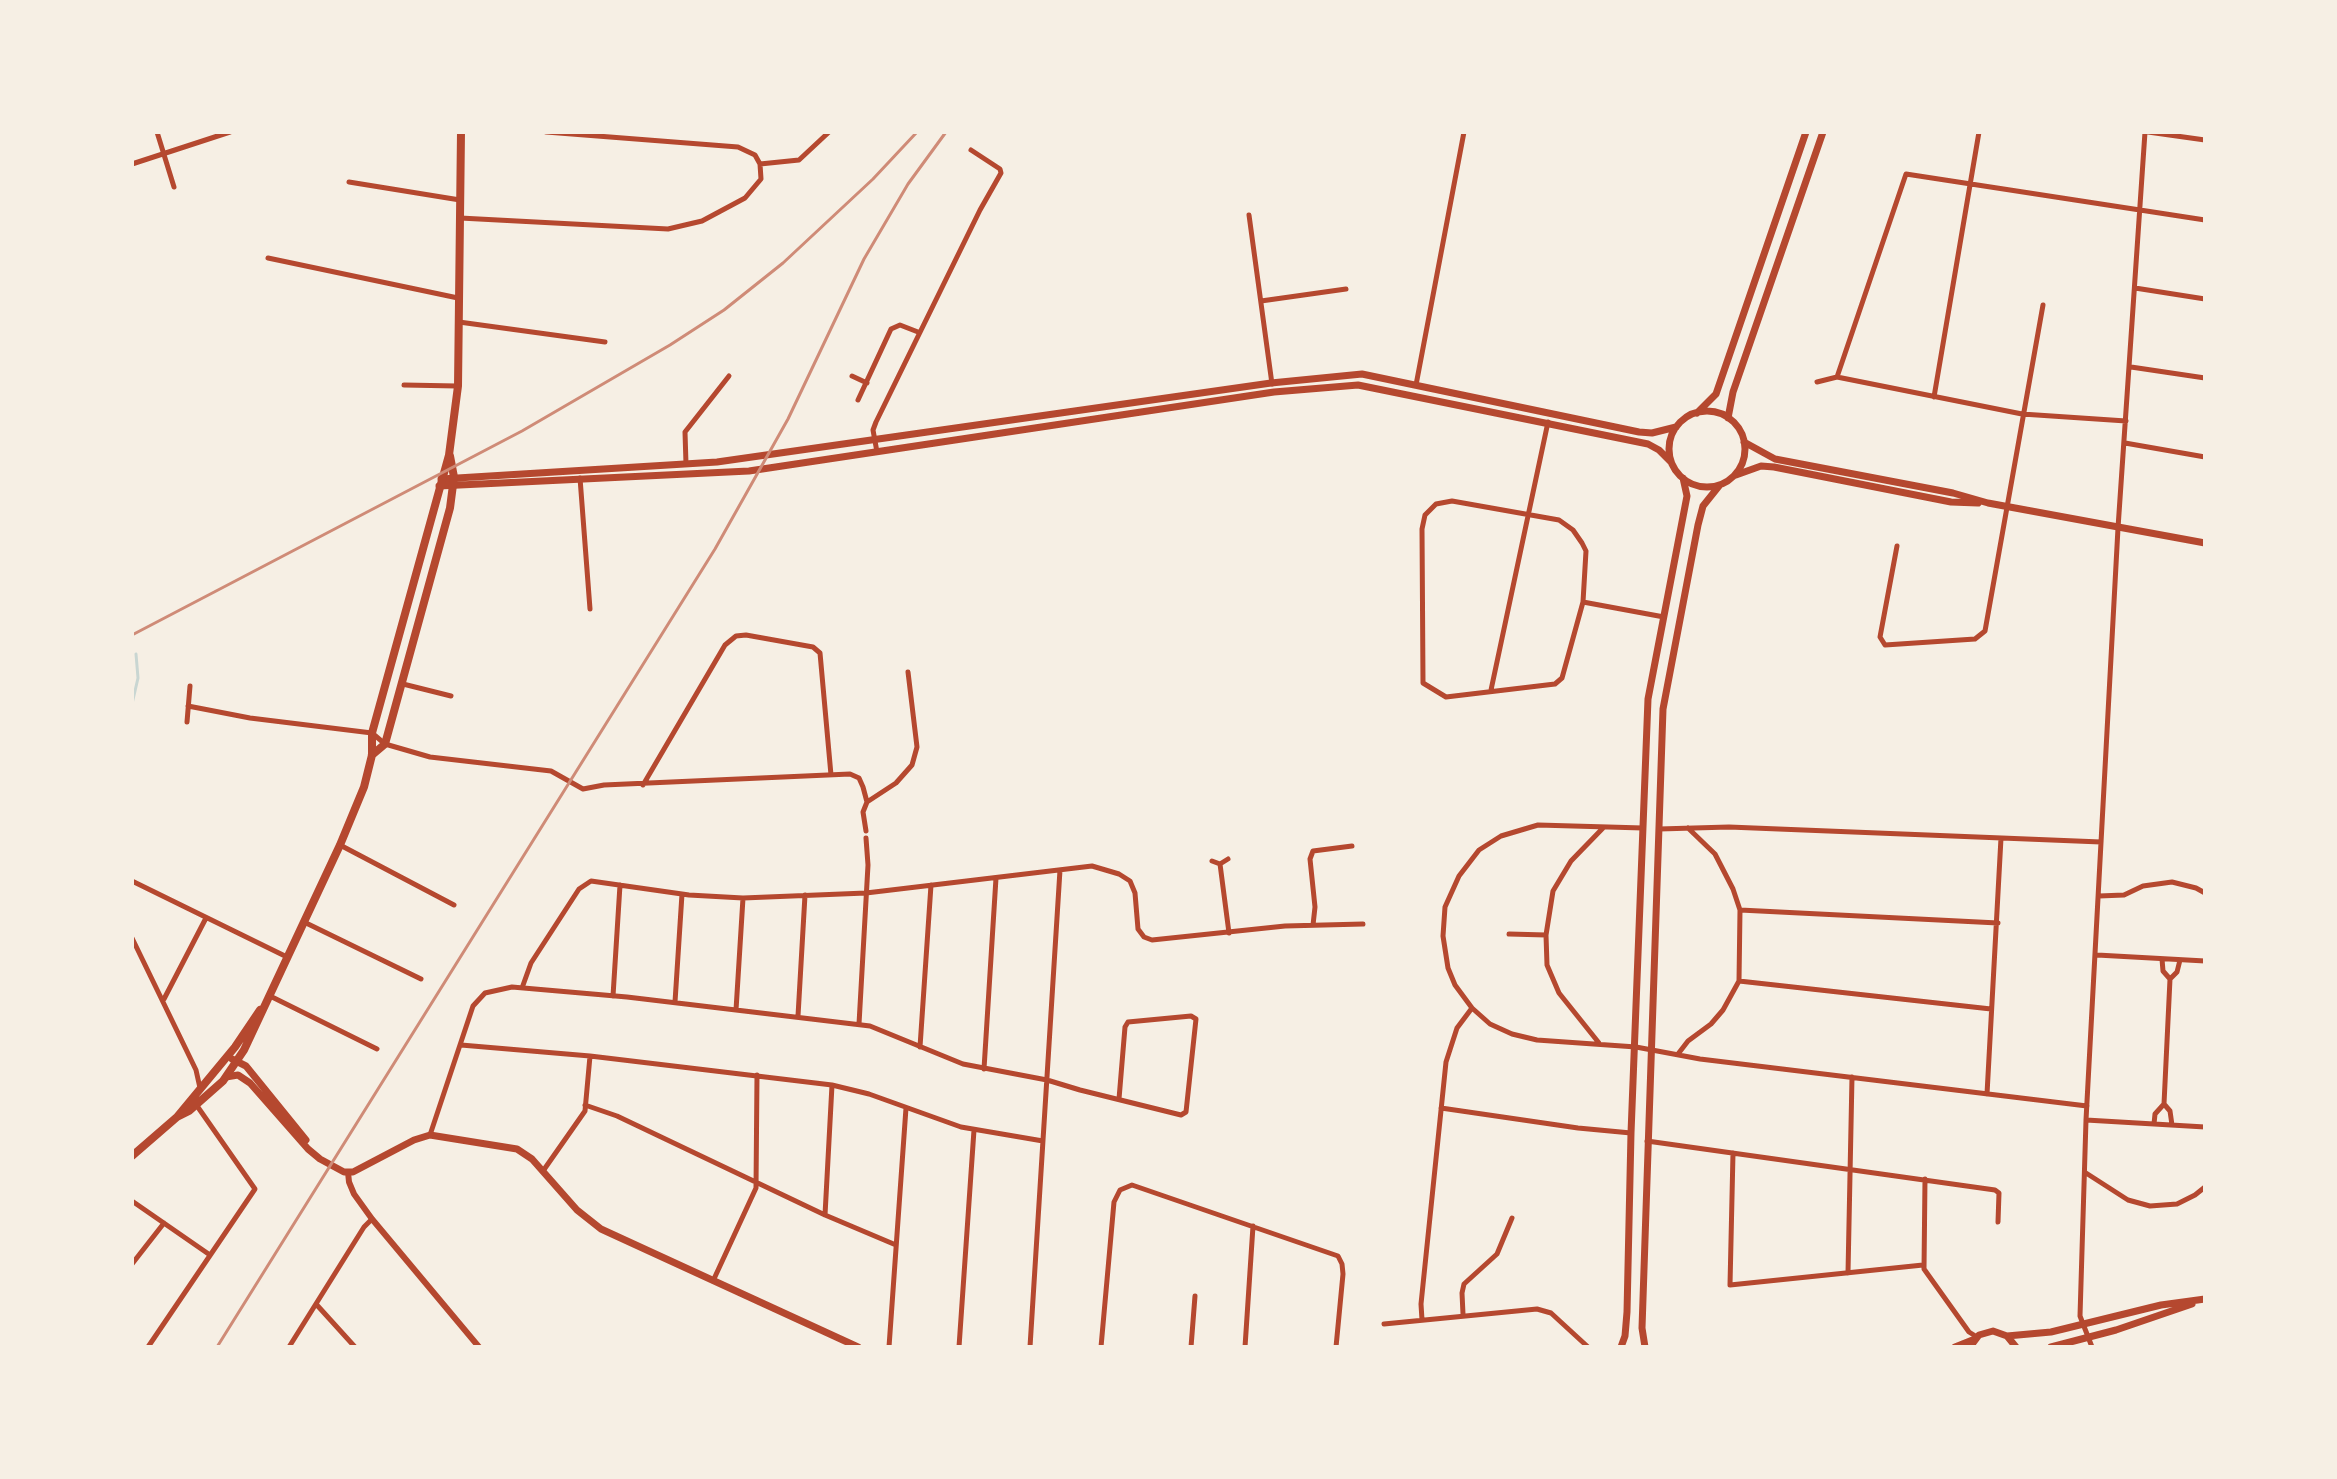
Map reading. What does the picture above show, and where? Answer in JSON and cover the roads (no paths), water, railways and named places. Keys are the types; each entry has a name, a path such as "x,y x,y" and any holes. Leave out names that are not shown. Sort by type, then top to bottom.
{"highway":[{"path":"132,1156 226,1077 238,1062 243,1043 304,922 364,787 372,755 372,733 449,458 458,386 461,132"},
{"path":"372,755 385,744 403,684 454,479 449,458"},
{"path":"194,1101 200,1088 243,1043"}],"main road":[{"path":"441,481 758,456 1271,383 1362,374 1639,432 1652,433 1676,427 1697,413 1716,394 1806,132"},
{"path":"1728,418 1737,379 1823,132"},
{"path":"454,479 580,480 749,471 1274,392 1358,385 1548,422 1648,444 1659,450 1683,478 1687,496 1648,699 1626,1329 1621,1347"},
{"path":"1697,413 1715,412 1738,427 1744,442 1743,463 1736,475"},
{"path":"1671,462 1669,444 1676,427"},
{"path":"1744,442 1775,459 2205,543"},
{"path":"1645,1347 1642,1328 1647,1141 1663,709 1703,506 1719,486 1736,475 1761,466 1951,502 1988,503"},
{"path":"1683,478 1702,487 1719,486"},
{"path":"222,1063 238,1062"},
{"path":"238,1062 241,1076"},
{"path":"238,1062 290,1118 312,1153"},
{"path":"226,1077 241,1076 312,1153 344,1172 430,1135 509,1146 525,1153 585,1218 601,1229 855,1346"},
{"path":"1955,1347 1993,1331 2007,1336 2038,1334 2161,1305 2205,1299"},
{"path":"2051,1347 2165,1315 2205,1299"},
{"path":"2007,1336 2016,1347"},
{"path":"1970,1347 1976,1338"}],"street":[{"path":"157,132 174,187"},
{"path":"132,164 230,132"},
{"path":"459,218 668,229 702,221 745,198 761,179 760,164 755,155 738,147 546,132"},
{"path":"760,164 799,160 829,132"},
{"path":"1416,385 1464,132"},
{"path":"1934,397 1979,132"},
{"path":"2092,1347 2083,1324 2080,1303 2086,1120 2118,528 2146,132 2205,140"},
{"path":"877,452 874,441 876,422 918,332 1001,173 1000,169 971,150"},
{"path":"1837,377 1906,174 2205,220"},
{"path":"349,182 460,200"},
{"path":"1249,215 1274,392"},
{"path":"268,258 459,298"},
{"path":"2135,288 2205,299"},
{"path":"1261,301 1346,289"},
{"path":"1897,546 1880,637 1885,645 1975,639 1985,631 2043,305"},
{"path":"458,322 605,342"},
{"path":"858,400 891,329 900,325 918,332"},
{"path":"2131,367 2205,378"},
{"path":"686,464 686,429 729,376"},
{"path":"852,376 867,383"},
{"path":"1817,382 1837,377 2022,414 2126,421"},
{"path":"404,385 458,386"},
{"path":"1491,690 1548,422"},
{"path":"2125,443 2205,457"},
{"path":"580,469 590,609"},
{"path":"1452,501 1559,520 1573,530 1586,551 1583,602 1562,678 1555,684 1446,697 1423,683 1422,529 1425,515 1436,504 1452,501"},
{"path":"1583,602 1664,617"},
{"path":"643,785 725,645 736,636 746,635 813,647 820,653 831,775"},
{"path":"866,831 863,812 867,802 896,783 912,765 917,747 908,672"},
{"path":"437,694 440,683"},
{"path":"403,684 451,696"},
{"path":"187,722 190,686"},
{"path":"188,706 250,718 372,733 385,744 430,757 556,773 583,789 604,785 850,774 859,778 867,802"},
{"path":"1643,828 1538,825 1501,836 1479,850 1459,876 1445,907 1443,936 1448,968 1459,992 1490,1024 1537,1040 1636,1047 1700,1059 2087,1106"},
{"path":"1600,1044 1559,993 1547,965 1546,935 1553,891 1571,861 1603,828"},
{"path":"1658,828 2101,842"},
{"path":"1678,1054 1723,1010 1739,981 1740,910 1733,889 1715,854 1687,828"},
{"path":"859,1024 868,854 866,838"},
{"path":"1987,1094 2001,838"},
{"path":"340,845 454,905"},
{"path":"1313,925 1315,907 1310,859 1313,851 1352,846"},
{"path":"1220,864 1228,859"},
{"path":"1212,861 1220,864"},
{"path":"1220,864 1229,933"},
{"path":"522,988 531,963 582,886 591,881 682,894 743,898 866,893 1092,866 1127,878 1134,889 1136,926 1149,940 1313,925 1363,924"},
{"path":"1030,1347 1060,870"},
{"path":"984,1069 996,878"},
{"path":"132,881 287,957"},
{"path":"2099,896 2124,895 2143,886 2172,882 2205,893"},
{"path":"613,996 620,885"},
{"path":"920,1047 931,885"},
{"path":"675,1002 682,894"},
{"path":"798,1016 805,895"},
{"path":"736,1010 743,898"},
{"path":"1740,910 1998,923"},
{"path":"164,1000 206,918"},
{"path":"304,922 421,979"},
{"path":"1509,934 1546,935"},
{"path":"132,938 199,1077 200,1088"},
{"path":"2097,955 2205,961"},
{"path":"2162,959 2163,971 2170,979"},
{"path":"2154,1124 2155,1114 2164,1104 2170,979 2177,972 2180,960"},
{"path":"1739,981 1991,1009"},
{"path":"430,1135 470,1014 482,995 503,988 675,1002 859,1024 880,1029 963,1064 1047,1080 1119,1099 1181,1115 1186,1112 1196,1019 1191,1016 1128,1022 1119,1099"},
{"path":"268,995 377,1049"},
{"path":"1422,1320 1421,1304 1441,1108 1450,1046 1461,1021 1472,1008"},
{"path":"461,1045 590,1056 832,1085 974,1130 1043,1141"},
{"path":"543,1171 583,1115 590,1056"},
{"path":"713,1281 752,1197 756,1181 757,1075"},
{"path":"1848,1273 1852,1077"},
{"path":"825,1215 832,1085"},
{"path":"148,1347 255,1189 194,1101"},
{"path":"2164,1104 2170,1111 2172,1125"},
{"path":"585,1105 617,1116 825,1215 896,1245"},
{"path":"889,1347 906,1108"},
{"path":"1441,1108 1631,1133"},
{"path":"2086,1120 2205,1127"},
{"path":"959,1347 974,1130"},
{"path":"1647,1141 1998,1191 1998,1222"},
{"path":"1733,1153 1730,1285 1923,1265"},
{"path":"344,1172 354,1194 372,1219 479,1347"},
{"path":"2085,1173 2118,1194 2145,1205 2160,1207 2177,1204 2205,1187"},
{"path":"1925,1179 1923,1265 1976,1338"},
{"path":"1101,1347 1114,1202 1120,1190 1127,1186 1137,1186 1334,1253 1340,1259 1343,1274 1336,1347"},
{"path":"132,1201 210,1255"},
{"path":"1463,1315 1464,1284 1497,1254 1512,1218"},
{"path":"289,1347 372,1219"},
{"path":"132,1264 164,1223"},
{"path":"1245,1347 1253,1226"},
{"path":"1191,1347 1195,1296"},
{"path":"316,1304 355,1347"},
{"path":"1384,1324 1532,1308 1551,1313 1588,1347"}],"waterway":[{"path":"132,704 138,678 136,654"}],"railway":[{"path":"132,635 522,431 670,345 724,310 783,263 873,179 917,132"},
{"path":"217,1347 715,549 788,419 864,259 908,184 946,132"}]}
